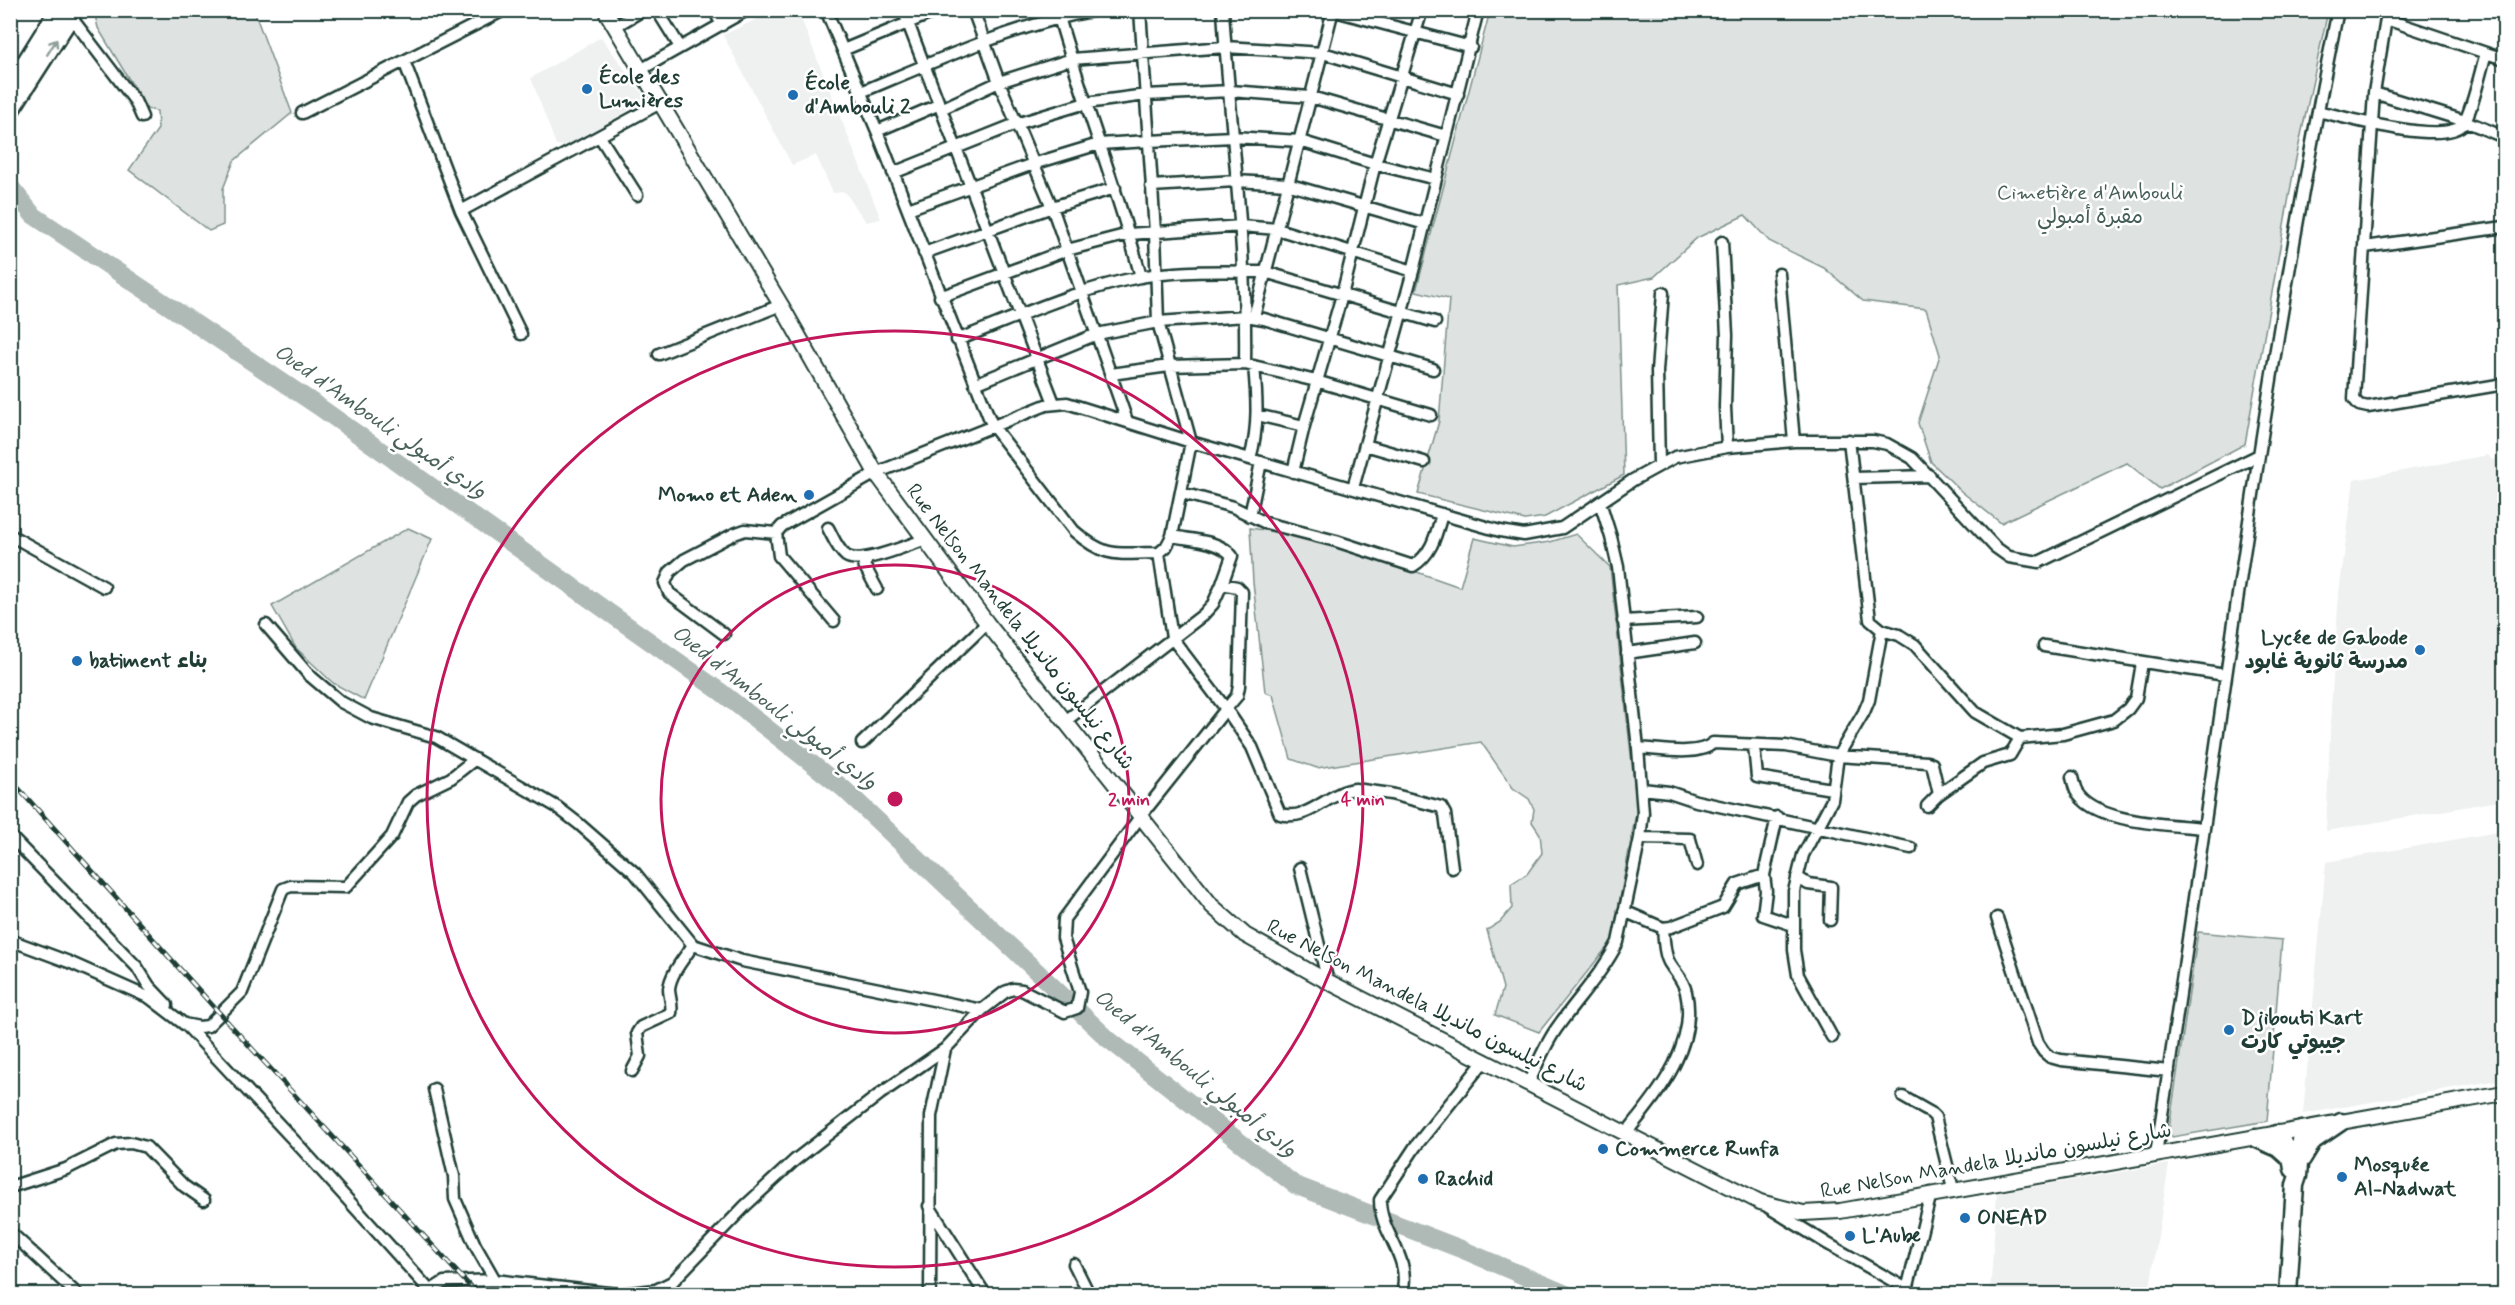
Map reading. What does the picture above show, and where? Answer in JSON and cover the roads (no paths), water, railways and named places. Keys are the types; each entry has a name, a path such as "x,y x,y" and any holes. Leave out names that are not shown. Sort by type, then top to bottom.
{"highway":[{"path":"10,111 19,82 68,12"},
{"path":"2296,1167 2313,1141 2341,1122"},
{"path":"2288,1294 2296,1167 2302,1130"},
{"path":"2276,1134 2290,1151 2296,1167"},
{"path":"2254,1138 2283,1152 2296,1167"}],"main road":[{"name":"Rue Nelson Mandela شارع نيلسون مانديلا","path":"605,10 782,305 876,473 924,540 1064,722 1212,906 1245,935 1328,982 1529,1082 1760,1202 1803,1213 1818,1213 2505,1093"}],"street":[{"path":"302,113 504,10"},
{"path":"614,27 643,10"},
{"path":"657,10 680,47"},
{"path":"714,10 722,25"},
{"path":"642,69 747,10"},
{"path":"826,10 877,131 992,425 1074,531 1091,545 1111,553 1159,553 1173,536 1191,442 1158,322 1155,232 1140,10"},
{"path":"903,10 1039,358 1054,403"},
{"path":"843,50 939,10"},
{"path":"974,10 999,82 1052,207 1127,421"},
{"path":"861,92 984,41 1058,14 1096,10"},
{"path":"1223,10 1241,226 1242,272 1250,317 1250,365 1257,415 1256,460 1250,516"},
{"path":"1293,472 1316,381 1354,251 1375,164 1422,10"},
{"path":"1353,488 1413,271 1446,136 1471,47 1478,10"},
{"path":"2157,1154 2257,456 2338,10"},
{"path":"1250,317 1277,229 1332,11 1471,47"},
{"path":"68,12 135,100 142,117"},
{"path":"1058,14 1115,188 1141,277"},
{"path":"2505,59 2387,15 2374,93 2356,403 2368,407 2505,384"},
{"path":"877,131 999,82 1072,59 1144,52 1225,47 1323,53 1458,94"},
{"path":"2318,111 2372,125 2411,130 2453,130 2465,121 2486,53"},
{"path":"404,61 461,211 521,334"},
{"path":"893,173 1017,124 1086,103 1146,95 1230,91 1311,98 1446,136"},
{"path":"2374,93 2465,121 2505,137"},
{"path":"461,211 662,102"},
{"path":"600,137 637,195"},
{"path":"908,209 1033,164 1099,144 1149,141 1233,137 1300,141 1375,164 1436,179"},
{"path":"1151,186 1236,181 1287,184 1425,224"},
{"path":"924,254 1052,207 1115,188"},
{"path":"940,297 1067,250 1129,234 1241,226 1277,229 1413,271"},
{"path":"2365,247 2505,227"},
{"path":"1722,242 1727,334 1725,407 1727,447"},
{"path":"957,340 1082,292 1155,275 1265,272 1435,322"},
{"path":"1779,274 1794,441"},
{"path":"1659,464 1657,371 1663,293"},
{"path":"659,354 782,305"},
{"path":"975,384 1097,334 1158,322 1250,317 1433,369"},
{"path":"1111,374 1169,366 1250,365 1316,381 1431,415"},
{"path":"834,621 779,556 776,533 782,526 876,473 992,425 1054,403 1067,403 1293,472 1500,531 1524,535 1562,528 1659,464 1675,457 1727,447 1794,441 1849,440 1887,444 1912,458 1995,547 2009,557 2039,562 2257,456"},
{"path":"1257,415 1304,426"},
{"path":"1849,440 1870,620 1882,630 1899,635 1915,645 1975,712 2020,738 2063,734 2114,720 2128,709 2136,698 2142,663"},
{"path":"1365,445 1424,462"},
{"path":"1854,478 1930,476"},
{"path":"1182,493 1233,507 1250,516 1287,529 1336,541 1413,566 1422,560 1434,542 1442,514"},
{"path":"1529,1082 1558,1027 1618,942 1640,838 1642,789 1618,567 1600,502"},
{"path":"828,528 835,542 847,556 867,560 924,540"},
{"path":"724,634 669,593 665,583 670,572 684,560 745,530 776,533"},
{"path":"10,535 104,587"},
{"path":"1064,722 1203,615 1213,604 1232,556 1227,550 1217,546 1173,536"},
{"path":"1159,553 1172,638 1252,747 1280,814 1289,816 1302,814 1345,790 1355,789 1391,794 1441,807 1445,814 1452,868"},
{"path":"867,560 864,565 866,572 877,590"},
{"path":"10,836 137,967 149,986 302,1149 429,1293 444,1282 495,1280 619,1294 656,1290 672,1282 745,1206 795,1160 880,1094 945,1049 982,1010 1005,992 1013,989 1022,990 1065,1012 1077,1008 1080,992 1063,938 1064,919 1140,816 1237,696 1242,592 1238,587 1222,584"},
{"path":"1623,621 1697,618"},
{"path":"862,743 987,623"},
{"path":"266,625 309,675 342,702 371,718 436,737 557,807 635,873 693,945 742,961 982,1010"},
{"path":"1832,1037 1798,975 1793,925 1797,877 1803,855 1832,800 1838,756 1869,700 1882,630"},
{"path":"1627,653 1695,643"},
{"path":"2044,645 2225,675"},
{"path":"1927,806 1983,763 2010,755 2020,738"},
{"path":"1638,748 1695,751 1705,749 1713,743 1786,746 1838,756 1902,759 1932,764 1939,795"},
{"path":"1754,746 1757,777 1832,789"},
{"path":"10,940 69,962 150,998 184,1024 208,1026 242,992 283,889 291,886 346,887 392,836 408,802 416,795 451,778 475,759"},
{"path":"2072,777 2076,791 2086,803 2100,812 2115,817 2204,828"},
{"path":"1642,789 1670,792 1696,801 1777,818 1816,829 1911,848"},
{"path":"1777,818 1764,875 1766,891 1762,915 1793,925"},
{"path":"1640,838 1690,839 1697,865"},
{"path":"1300,868 1328,982"},
{"path":"1624,911 1663,928 1701,917 1723,907 1737,884 1764,875"},
{"path":"1797,877 1808,884 1831,887 1830,921"},
{"path":"1997,918 2022,998 2044,1052 2050,1057 2061,1060 2169,1071"},
{"path":"1627,1132 1664,1084 1681,1048 1687,1024 1686,991 1681,978 1667,957 1663,928"},
{"path":"632,1071 640,1056 637,1033 641,1027 671,1013 669,989 671,980 693,945"},
{"path":"930,1294 931,1116 945,1049"},
{"path":"1402,1294 1405,1283 1404,1266 1381,1213 1380,1200 1410,1154 1485,1060"},
{"path":"434,1089 454,1176 455,1198 475,1245 495,1280"},
{"path":"1903,1097 1932,1113 1935,1117 1953,1189"},
{"path":"10,1187 66,1169 116,1144 131,1143 146,1147 184,1186 204,1200"},
{"path":"1760,1202 1906,1292 1930,1193"},
{"path":"929,1206 985,1294"},
{"path":"10,1232 77,1294"},
{"path":"1074,1264 1089,1294"}],"waterway":[{"name":"Oued d'Ambouli وادي أمبولي","path":"10,186 33,215 318,406 721,692 844,789 1108,1039 1295,1185 1461,1249 1566,1294"}],"railway":[{"path":"10,779 212,1005 477,1294"}],"place":[{"name":"École des Lumières","path":"587,89"},
{"name":"École d'Ambouli 2","path":"793,95"},
{"name":"Momo et Aden","path":"809,495"},
{"name":"Lycée de Gabode مدرسة ثانوية غابود","path":"2420,650"},
{"name":"batiment بناء","path":"77,661"},
{"name":"Djibouti Kart جيبوتي كارت","path":"2229,1030"},
{"name":"Commerce Runfa","path":"1603,1149"},
{"name":"Mosquée Al-Nadwat","path":"2342,1177"},
{"name":"Rachid","path":"1423,1179"},
{"name":"ONEAD","path":"1965,1218"},
{"name":"L'Aube","path":"1850,1236"}],"park label":[{"name":"Cimetière d'Ambouli مقبرة أمبولي","path":"2090,205"}]}
